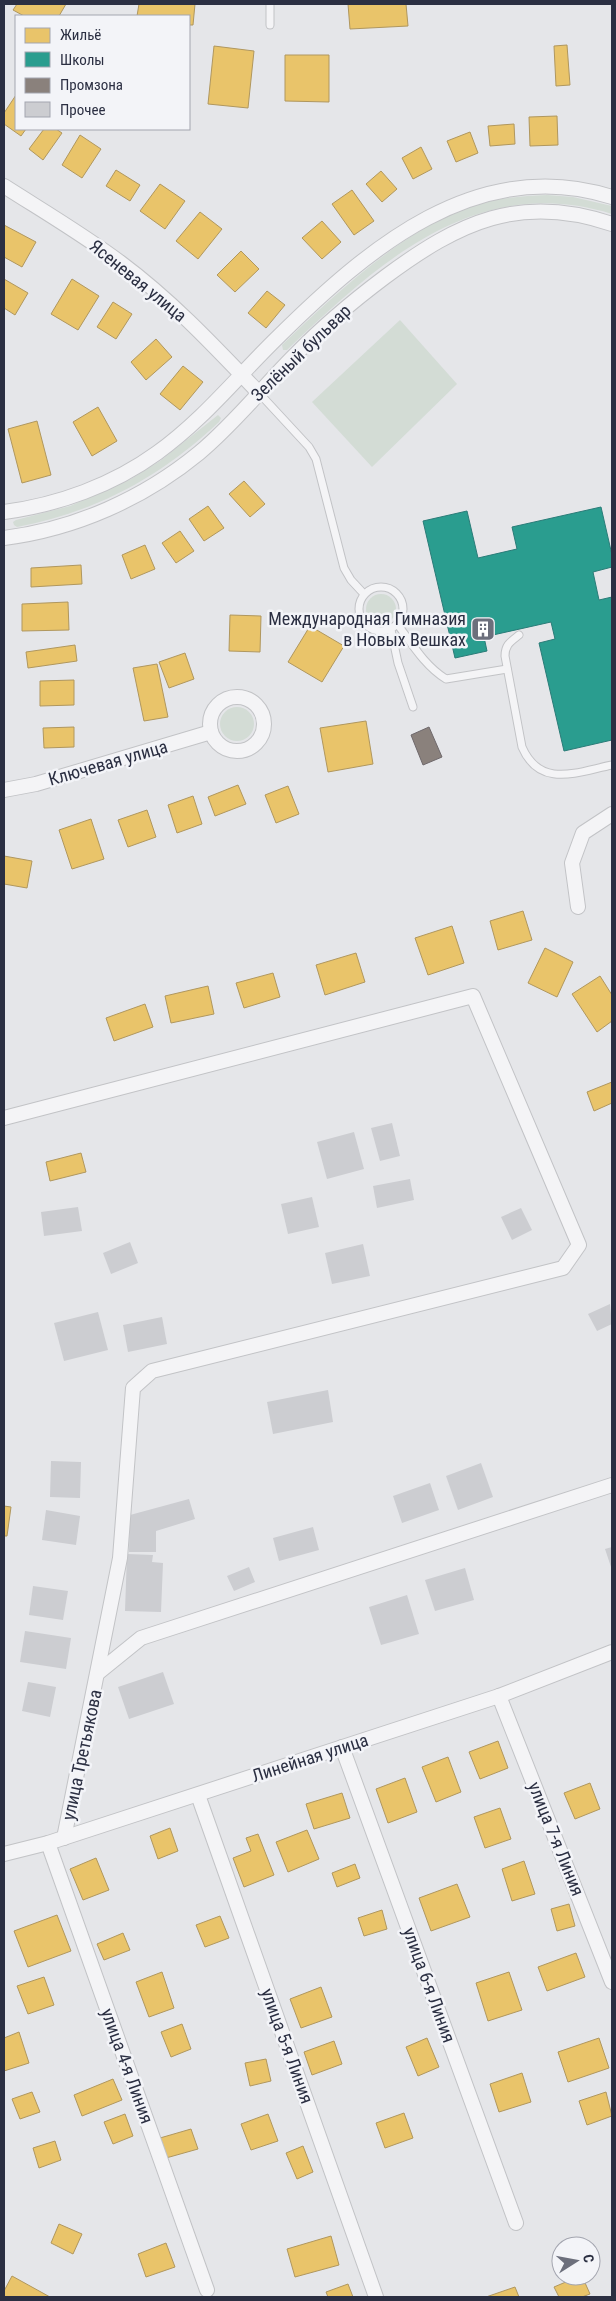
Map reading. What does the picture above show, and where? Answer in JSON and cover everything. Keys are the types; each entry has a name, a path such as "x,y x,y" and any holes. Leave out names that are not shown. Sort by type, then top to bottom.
{"street":[{"name":"Ясеневая улица","path":"4,186 120,262 185,318 259,393"},
{"name":"Зелёный бульвар","path":"4,512 67,498 127,471 156,454 183,433 307,308 351,271 414,225 440,210 472,197 519,188 574,188 612,197"},
{"name":"Зелёный бульвар","path":"4,538 49,530 76,522 139,494 199,452 330,321 385,277 445,235 479,221 522,213 570,213 612,224"},
{"name":"Ключевая улица","path":"4,790 36,784 211,732"},
{"path":"578,906 572,863 574,855 583,833 612,814"},
{"name":"улица Третьякова","path":"4,1118 473,996 579,1245 563,1268 152,1371 133,1388 120,1558 99,1672 64,1838"},
{"path":"99,1672 141,1638 612,1485"},
{"name":"Линейная улица","path":"4,1854 64,1838 499,1696 612,1652"},
{"name":"улица 7-я Линия","path":"499,1696 612,1982"},
{"name":"улица 6-я Линия","path":"342,1747 516,2222"},
{"name":"улица 5-я Линия","path":"198,1795 376,2297"},
{"name":"улица 4-я Линия","path":"48,1843 207,2290"}],"lane":[{"path":"270,4 270,26"},
{"path":"259,393 316,458 344,568 351,580 364,594"},
{"path":"380,586 396,592 402,600 404,608 398,625 391,630 373,631 360,619 360,602 364,594 380,586"},
{"path":"398,625 437,674 446,679 507,670"},
{"path":"391,630 398,663 413,707"},
{"path":"519,636 509,642 505,648 507,670 522,747 533,766 542,772 561,775 612,765"}],"shaded area":[{"path":"547,195 573,197 612,206 612,214 563,204 517,205 474,215 433,233 394,257 357,286 287,350 283,350 282,345 347,285 398,245 424,229 450,215 475,205 510,198"},
{"path":"400,320 457,384 372,467 312,402"},
{"path":"218,415 221,418 219,422 174,460 126,489 101,502 74,512 17,527 14,525 13,522 16,520 70,506 131,479 160,461"},
{"path":"381,594 392,598 396,609 392,620 381,624 370,620 366,609 370,598"},
{"path":"237,707 249,712 254,724 249,736 237,741 225,736 220,724 225,712"}],"building: Жильё":[{"path":"17,4 66,4 60,15 22,15 13,10"},
{"path":"139,4 195,4 193,25 190,25 190,15 137,15"},
{"path":"348,4 406,4 408,26 350,29"},
{"path":"567,45 570,85 556,86 554,46"},
{"path":"214,46 254,51 248,108 208,104"},
{"path":"285,55 329,55 329,102 285,101"},
{"path":"15,96 15,130 25,130 21,136 4,124 4,113"},
{"path":"557,116 558,145 530,146 529,117"},
{"path":"514,124 515,144 490,146 488,126"},
{"path":"43,130 58,130 62,133 43,160 29,149"},
{"path":"470,132 478,153 456,162 447,141"},
{"path":"80,135 101,149 82,178 62,165"},
{"path":"421,147 432,169 413,179 402,158"},
{"path":"116,170 140,185 130,201 106,186"},
{"path":"381,171 397,189 382,202 366,184"},
{"path":"160,184 185,201 165,229 140,211"},
{"path":"352,190 374,221 354,235 332,204"},
{"path":"200,212 222,229 198,259 176,241"},
{"path":"322,221 341,242 322,259 302,238"},
{"path":"4,225 36,242 22,267 4,257"},
{"path":"241,251 259,269 235,292 217,275"},
{"path":"4,279 28,293 15,315 4,308"},
{"path":"72,279 99,296 78,330 51,314"},
{"path":"267,291 285,305 266,328 248,313"},
{"path":"113,302 132,314 116,339 97,327"},
{"path":"156,339 172,357 146,380 131,362"},
{"path":"183,366 203,382 180,410 160,394"},
{"path":"98,407 117,441 92,456 73,422"},
{"path":"37,421 51,475 22,483 8,429"},
{"path":"244,481 265,504 250,517 229,494"},
{"path":"208,506 224,528 204,541 189,519"},
{"path":"180,531 194,551 176,563 162,543"},
{"path":"145,545 155,569 131,579 122,555"},
{"path":"81,565 82,584 31,587 31,568"},
{"path":"68,602 69,630 22,631 22,604"},
{"path":"230,615 261,616 260,652 229,651"},
{"path":"310,626 344,646 322,682 288,662"},
{"path":"75,645 77,661 28,668 26,652"},
{"path":"185,653 194,679 169,688 159,662"},
{"path":"157,664 168,717 144,721 133,668"},
{"path":"74,680 74,705 40,706 40,681"},
{"path":"366,721 373,764 328,772 320,728"},
{"path":"74,727 74,747 44,748 43,728"},
{"path":"238,785 246,804 215,816 208,797"},
{"path":"288,786 299,814 276,823 265,795"},
{"path":"193,796 202,824 177,833 168,805"},
{"path":"147,810 156,837 128,847 118,820"},
{"path":"91,819 104,859 72,869 59,830"},
{"path":"4,856 32,861 27,888 4,884"},
{"path":"523,911 532,940 498,950 490,921"},
{"path":"452,926 464,963 428,975 415,938"},
{"path":"545,948 573,962 557,997 528,983"},
{"path":"356,953 365,982 325,995 316,965"},
{"path":"273,973 280,997 244,1008 236,983"},
{"path":"600,976 612,995 612,1021 597,1032 572,994"},
{"path":"208,986 214,1014 171,1023 165,996"},
{"path":"145,1004 153,1027 114,1041 106,1018"},
{"path":"612,1082 612,1103 594,1111 587,1092"},
{"path":"81,1153 86,1172 50,1181 46,1162"},
{"path":"4,1506 11,1507 7,1536 4,1536"},
{"path":"498,1741 508,1768 480,1779 469,1752"},
{"path":"448,1757 461,1792 436,1802 422,1767"},
{"path":"405,1778 417,1812 388,1823 376,1789"},
{"path":"590,1783 600,1809 575,1819 564,1793"},
{"path":"342,1793 350,1818 314,1829 306,1804"},
{"path":"500,1808 511,1839 485,1848 474,1817"},
{"path":"170,1828 178,1851 158,1859 150,1836"},
{"path":"307,1830 319,1859 288,1872 276,1842"},
{"path":"258,1834 274,1875 244,1887 233,1858 251,1851 246,1838"},
{"path":"96,1858 109,1890 83,1900 70,1869"},
{"path":"524,1861 535,1894 512,1901 502,1869"},
{"path":"355,1864 360,1878 337,1887 332,1873"},
{"path":"457,1884 470,1917 431,1931 419,1898"},
{"path":"569,1904 575,1926 557,1931 551,1909"},
{"path":"382,1910 387,1929 364,1936 358,1918"},
{"path":"57,1915 71,1951 28,1967 14,1931"},
{"path":"220,1916 229,1938 205,1947 196,1925"},
{"path":"123,1933 130,1950 104,1960 97,1944"},
{"path":"576,1953 585,1977 547,1991 538,1967"},
{"path":"162,1972 174,2008 149,2017 136,1982"},
{"path":"509,1972 522,2010 488,2021 476,1983"},
{"path":"44,1977 54,2005 28,2014 17,1986"},
{"path":"321,1987 332,2017 301,2028 290,1999"},
{"path":"182,2024 191,2049 171,2057 161,2032"},
{"path":"19,2032 29,2063 4,2071 4,2038"},
{"path":"427,2038 439,2067 418,2076 406,2047"},
{"path":"599,2038 609,2068 568,2082 558,2052"},
{"path":"334,2041 342,2064 312,2075 304,2052"},
{"path":"266,2059 271,2081 250,2086 245,2063"},
{"path":"522,2073 531,2102 499,2112 490,2084"},
{"path":"113,2079 122,2100 82,2116 74,2095"},
{"path":"32,2092 40,2112 20,2119 12,2099"},
{"path":"606,2092 612,2116 587,2125 579,2101"},
{"path":"404,2113 413,2138 385,2148 376,2123"},
{"path":"125,2114 133,2136 113,2144 104,2122"},
{"path":"268,2114 278,2141 251,2150 241,2124"},
{"path":"191,2129 198,2149 166,2158 160,2138"},
{"path":"55,2141 61,2160 39,2168 33,2148"},
{"path":"303,2146 313,2172 297,2179 286,2153"},
{"path":"59,2224 82,2234 73,2254 51,2243"},
{"path":"331,2236 339,2265 295,2277 287,2249"},
{"path":"166,2243 175,2267 146,2277 138,2254"},
{"path":"12,2276 50,2297 4,2297 4,2291"},
{"path":"348,2284 353,2297 328,2297 326,2292"},
{"path":"586,2286 590,2294 582,2297 559,2297 554,2287"},
{"path":"515,2287 519,2297 486,2297"}],"building: Школы":[{"name":"Международная Гимназия в Новых Вешках","path":"601,507 612,555 612,567 593,572 599,600 612,597 612,740 564,751 539,643 555,639 551,622 484,637 487,651 455,658 423,521 467,511 478,558 517,549 512,527"}],"building: Промзона":[{"path":"429,727 442,757 423,765 411,735"}],"building: Прочее":[{"path":"392,1123 400,1156 380,1161 371,1128"},
{"path":"354,1132 364,1169 327,1179 317,1142"},
{"path":"410,1179 414,1200 377,1208 373,1186"},
{"path":"312,1197 319,1227 288,1234 281,1204"},
{"path":"78,1207 82,1231 44,1236 41,1212"},
{"path":"521,1208 532,1230 512,1240 501,1217"},
{"path":"130,1242 138,1263 111,1274 103,1253"},
{"path":"363,1244 370,1276 332,1284 325,1253"},
{"path":"610,1304 612,1324 597,1331 588,1314"},
{"path":"98,1312 108,1350 64,1361 54,1323"},
{"path":"162,1317 167,1344 128,1352 123,1325"},
{"path":"328,1390 333,1422 273,1434 267,1402"},
{"path":"51,1461 81,1462 80,1498 50,1497"},
{"path":"481,1463 493,1497 458,1510 446,1476"},
{"path":"430,1483 439,1510 402,1523 393,1496"},
{"path":"189,1499 195,1519 156,1531 156,1552 129,1552 130,1515"},
{"path":"46,1510 80,1516 76,1545 42,1540"},
{"path":"313,1527 319,1550 279,1561 273,1538"},
{"path":"612,1547 612,1570 605,1549"},
{"path":"127,1554 153,1555 152,1562 163,1563 161,1612 125,1611"},
{"path":"249,1567 255,1582 234,1591 227,1576"},
{"path":"465,1568 474,1600 435,1611 425,1580"},
{"path":"33,1586 68,1591 63,1620 29,1615"},
{"path":"407,1595 419,1634 381,1645 369,1607"},
{"path":"25,1631 71,1638 66,1669 20,1662"},
{"path":"163,1672 174,1704 129,1719 118,1687"},
{"path":"28,1682 56,1687 50,1717 22,1711"}],"place":[{"name":"Международная Гимназия в Новых Вешках","path":"483,629"}]}
